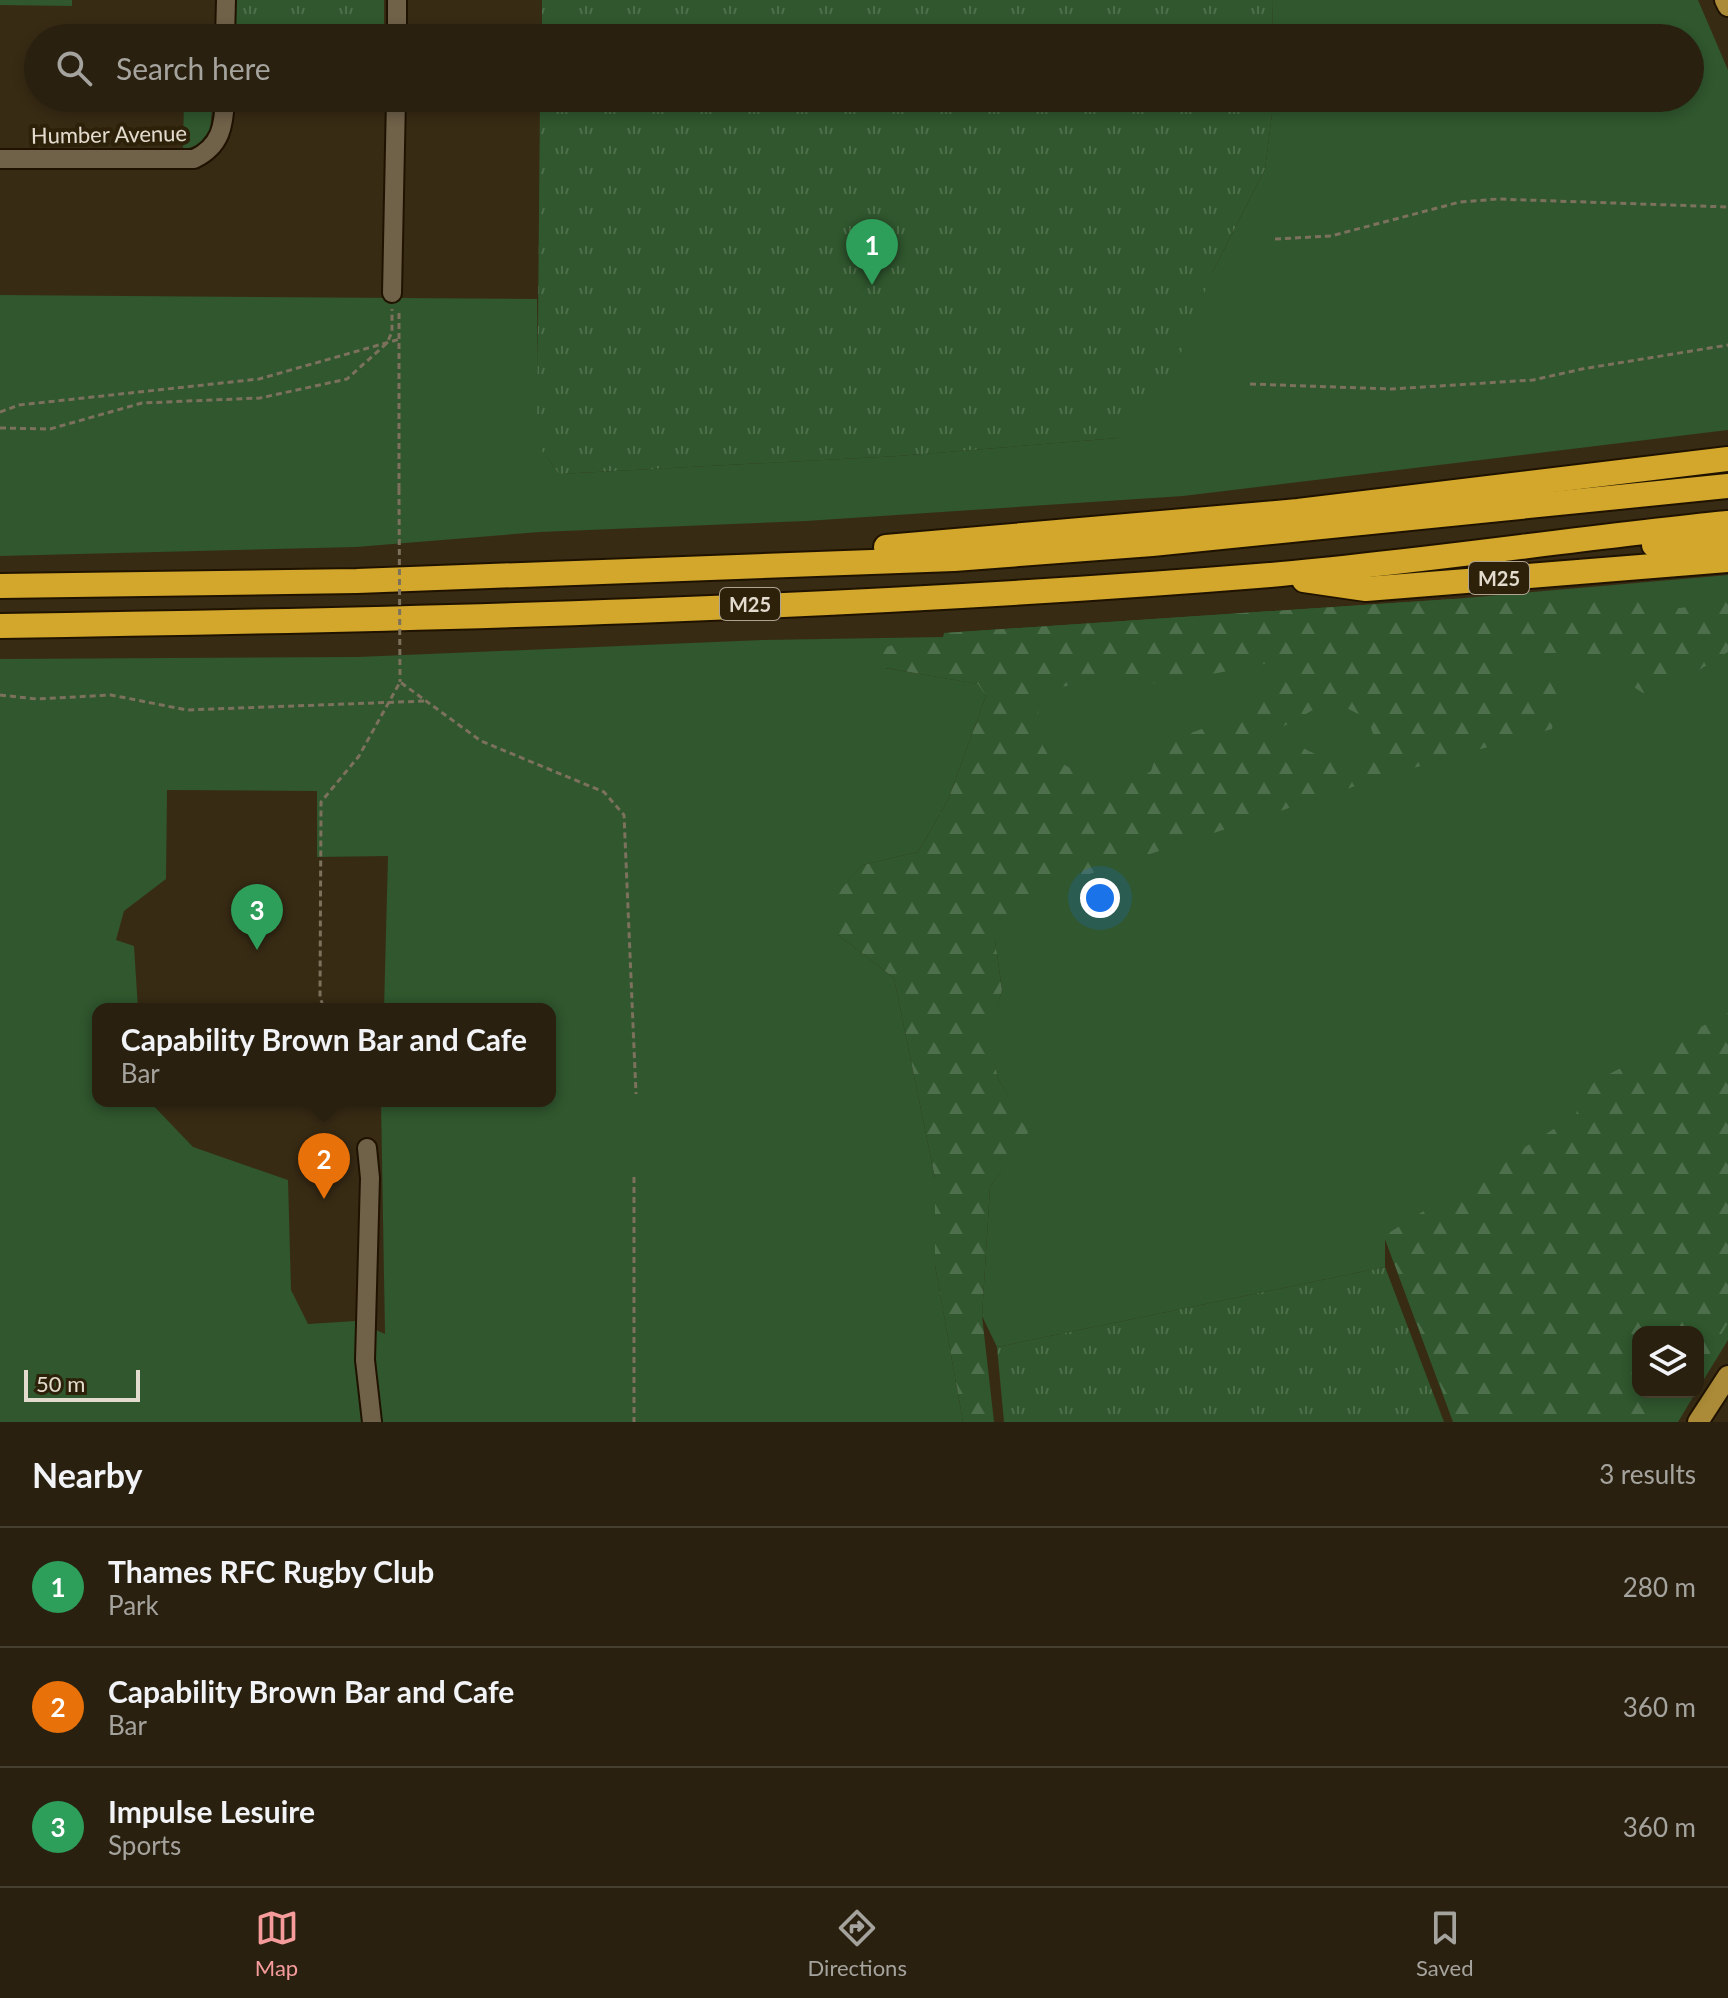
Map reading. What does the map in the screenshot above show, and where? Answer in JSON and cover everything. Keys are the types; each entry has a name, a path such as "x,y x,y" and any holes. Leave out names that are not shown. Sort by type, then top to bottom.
{"highway":[{"name":"M25","path":"660,570 1298,511 1728,459"},
{"name":"M25","path":"0,586 341,581 954,559 1152,544 1682,491 1728,483"},
{"name":"M25","path":"0,626 664,609 1271,575 1728,523"},
{"name":"M25","path":"1498,550 1728,542"},
{"name":"M25","path":"1271,575 1366,589 1728,560"}],"main road":[{"path":"1725,0 1728,6"},
{"path":"1698,1422 1728,1376"}],"street":[{"path":"225,24 226,0"},
{"path":"397,0 397,24"},
{"name":"Humber Avenue","path":"0,159 194,159 206,153 219,138 224,112"},
{"path":"396,112 396,298"},
{"path":"367,1148 370,1178 366,1372 372,1422"}],"path":[{"path":"1275,239 1331,236 1460,202 1498,199 1728,207"},
{"path":"323,1003 320,982 321,802 359,756 400,682 400,339 396,298"},
{"path":"0,428 50,429 142,403 260,398 347,379 387,343 392,332 396,298"},
{"path":"0,412 19,405 259,379 400,339"},
{"path":"1250,384 1391,389 1533,380 1728,345"},
{"path":"400,682 481,741 604,792 624,815 636,1094"},
{"path":"0,695 37,699 111,695 187,710 429,701"},
{"path":"634,1177 634,1422"}],"green space":[{"path":"0,0 72,0 72,6 0,5"},
{"path":"231,0 384,0 384,24 230,24"},
{"path":"542,0 1272,0 1273,24 542,24"},
{"path":"1272,0 1698,0 1728,70 1728,430 1183,496 806,521 540,532 356,547 0,556 0,295 537,299 539,446 559,474 898,456 1118,438 1213,271 1265,169 1272,112 1704,112 1704,24 1273,24"},
{"path":"184,112 212,112 210,130 200,144 183,150"},
{"path":"540,112 1272,112 1265,169 1213,271 1167,388 1118,438 898,456 559,474 537,444"},
{"path":"1728,575 1728,1340 1704,1379 1704,1326 1632,1326 1632,1398 1692,1398 1678,1422 1453,1422 1385,1239 1385,1267 997,1347 982,1316 990,1187 1028,1131 998,1078 987,1039 1002,990 995,940 1003,666 885,668 979,684 986,696 948,800 918,852 862,865 838,894 838,935 894,978 935,1178 935,1265 963,1422 0,1422 0,659 358,657 762,640 943,637 944,633 1453,599"},
{"path":"1587,594 1680,608 1728,600 1728,652 1686,678 1643,693 1626,682 1618,657 1587,654 1572,638 1566,653 1533,653 1503,662 1496,676 1547,676 1558,697 1552,729 1392,774 1044,889 995,940 1002,990 988,1039 998,1078 1029,1131 990,1187 982,1316 994,1422 963,1422 935,1265 935,1178 894,978 838,935 838,893 862,865 918,852 948,800 986,696 978,684 880,667 868,654 895,644 944,637 944,633 1453,599 1533,601","holes":["1275,662 1280,681 1224,721 1160,744 1151,771 1114,794 1048,755 1033,728 1045,692 1101,676 1160,684","1331,700 1368,719 1378,749 1362,756 1336,760 1314,753 1275,731"]},
{"path":"1728,1013 1728,1323 1704,1364 1704,1326 1632,1326 1632,1398 1683,1398 1669,1422 1454,1422 1384,1236 1576,1115 1582,1088"},
{"path":"1385,1267 1444,1422 1004,1422 997,1347"}],"place":[{"name":"Thames RFC Rugby Club","path":"872,285"},
{"name":"Impulse Lesuire","path":"257,950"},
{"name":"Capability Brown Bar and Cafe","path":"324,1199"}]}
